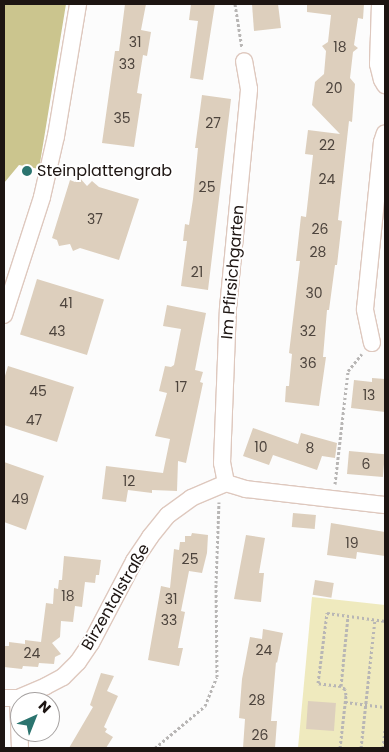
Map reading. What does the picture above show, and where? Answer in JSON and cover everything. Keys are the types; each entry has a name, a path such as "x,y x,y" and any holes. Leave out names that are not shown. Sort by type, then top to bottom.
{"street":[{"path":"4,316 42,197 56,136 78,4"},
{"path":"380,4 378,64 385,85"},
{"name":"Im Pfirsichgarten","path":"222,485 228,308 249,89 244,61"},
{"path":"372,343 365,309 382,142 385,132"},
{"path":"222,485 385,505"},
{"name":"Birzentalstraße","path":"26,692 62,677 78,662 91,643 134,562 150,537 168,515 191,498 222,485"}],"path":[{"path":"235,4 244,61"},
{"path":"333,500 348,371 372,343"},
{"path":"155,748 205,706 217,677 216,583 222,485"},
{"path":"340,748 346,695 345,689 341,686 318,683 327,613 385,621"},
{"path":"341,686 348,616"},
{"path":"361,748 375,620"},
{"path":"345,702 385,707"},
{"path":"383,748 385,728"}],"shaded area":[{"path":"4,4 66,4 39,169 19,165 4,183"},
{"path":"312,597 385,605 385,748 298,748"}],"building":[{"path":"125,4 146,4 141,30 151,32 147,56 143,55 137,93 142,94 134,147 102,143 115,51 119,51"},
{"path":"191,4 215,4 203,80 190,78 198,21 189,20"},
{"path":"252,4 278,4 281,28 254,31"},
{"path":"307,4 364,4 363,19 358,18 354,45 358,48 353,52 350,78 355,84 352,122 349,121 338,220 342,221 337,265 335,265 329,310 327,310 323,357 326,357 319,406 285,402 286,386 289,386 292,354 289,353 300,261 296,261 301,216 306,217 313,155 305,154 308,130 340,134 312,105 315,82 324,74 326,51 322,46 328,42 331,15 307,12"},
{"path":"202,95 231,99 208,290 181,286 187,241 183,241 185,224 189,225 193,199 198,148 195,148"},
{"path":"79,177 87,186 92,181 99,187 139,199 119,260 80,248 73,251 70,244 59,246 57,240 52,238 70,180 75,182"},
{"path":"37,279 104,299 87,355 20,334"},
{"path":"167,305 206,313 195,370 203,372 200,382 203,383 186,463 178,461 177,491 152,490 152,493 128,490 126,502 102,499 106,466 163,473 170,439 155,436 167,393 159,391 165,366 171,367 174,365 181,329 163,326"},
{"path":"8,366 74,387 57,442 4,425 4,379"},
{"path":"372,378 385,379 385,412 351,408 354,380 372,382"},
{"path":"253,428 298,444 301,433 337,443 335,458 322,456 317,470 273,455 269,465 243,456"},
{"path":"349,451 385,454 383,477 347,474"},
{"path":"4,462 44,476 26,530 4,522"},
{"path":"293,513 316,515 315,529 292,527"},
{"path":"331,523 385,532 385,556 357,552 356,559 327,555"},
{"path":"192,533 208,535 207,553 202,573 189,571 181,611 185,612 178,648 183,648 179,666 148,660 161,586 170,588 174,549 179,550 180,542 185,542 185,536 191,536"},
{"path":"246,535 265,538 259,573 264,573 261,602 234,599"},
{"path":"64,556 101,560 99,575 96,575 95,583 85,582 82,607 75,606 73,622 61,621 60,637 52,643 61,654 55,657 54,664 39,663 38,667 23,666 22,669 4,667 4,646 9,646 9,642 25,644 25,640 41,642 46,603 53,604 54,588 58,589 59,580 62,580"},
{"path":"315,580 334,583 331,598 313,595"},
{"path":"263,629 283,633 276,662 271,721 277,721 275,748 243,748 245,719 239,718 242,679 250,637 262,639"},
{"path":"101,673 114,676 107,691 118,696 104,727 107,729 105,732 113,737 106,748 69,748 93,707 90,705"},
{"path":"308,701 336,703 334,731 306,729"}],"place":[{"name":"Steinplattengrab","path":"27,171"}]}
